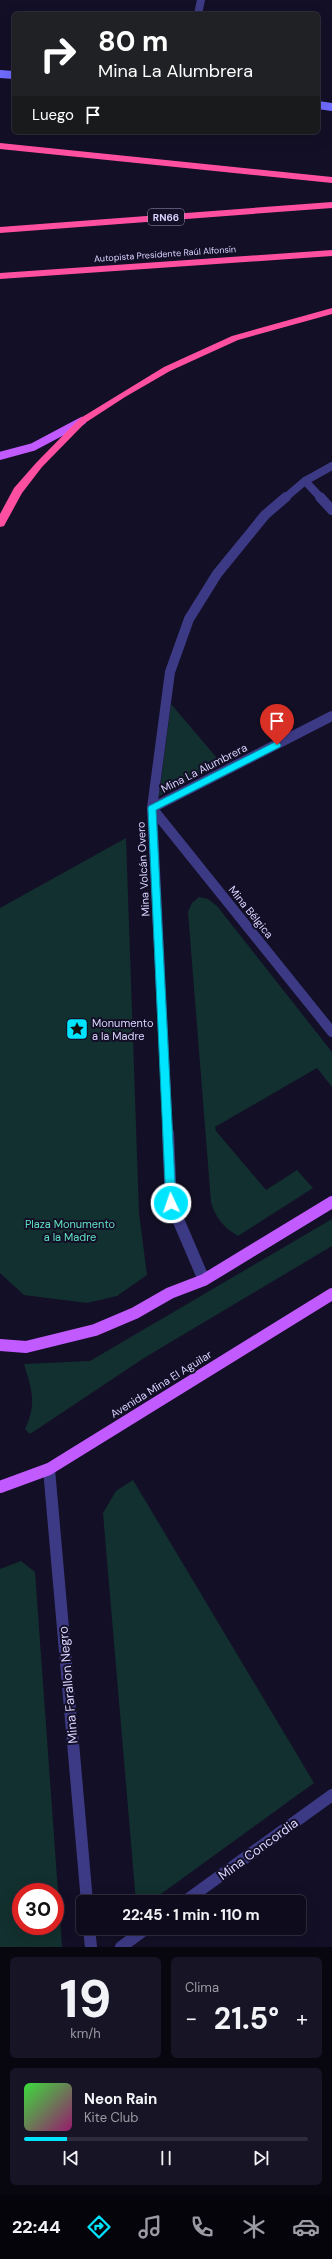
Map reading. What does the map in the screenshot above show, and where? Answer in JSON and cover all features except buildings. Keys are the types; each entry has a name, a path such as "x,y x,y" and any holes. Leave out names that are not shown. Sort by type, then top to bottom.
{"highway":[{"path":"0,146 332,180"},
{"name":"RN66","path":"0,230 332,205"},
{"name":"Autopista Presidente Raúl Alfonsín","path":"0,276 332,252"},
{"path":"0,523 18,491 82,421 167,369 235,338 332,311"}],"main road":[{"path":"0,74 12,75"},
{"path":"320,105 332,107"},
{"path":"0,456 33,447 82,421"},
{"path":"0,1345 26,1347 95,1330 136,1313 170,1292 204,1280 332,1202"},
{"name":"Avenida Mina El Aguilar","path":"0,1487 48,1469 332,1294"}],"street":[{"path":"198,12 201,0"},
{"name":"Mina Volcán Overo","path":"204,1280 171,1203 152,808 170,672 189,619 216,574 265,515 305,481 332,466"},
{"path":"305,481 332,510"},
{"name":"Mina La Alumbrera","path":"152,808 332,716"},
{"name":"Mina Bélgica","path":"152,808 332,1032"},
{"name":"Mina Farallon Negro","path":"48,1469 86,1895"},
{"name":"Mina Concordia","path":"194,1895 332,1795"},
{"path":"90,1935 91,1947"},
{"path":"121,1947 137,1935"}],"green space":[{"path":"171,704 222,764 159,796"},
{"name":"Plaza Monumento a la Madre","path":"126,838 139,1213 147,1275 117,1296 87,1303 24,1295 0,1273 0,908"},
{"path":"199,897 208,899 217,906 332,1052 332,1087 317,1068 215,1127 216,1131 266,1190 297,1170 313,1188 238,1236 221,1222 215,1213 211,1202 188,912 192,903"},
{"path":"332,1219 332,1246 144,1358 30,1434 25,1429 31,1412 32,1397 24,1364 90,1361"},
{"path":"133,1480 314,1783 160,1895 135,1895 103,1513 116,1491"},
{"path":"21,1561 35,1572 57,1883 12,1883 12,1935 61,1935 62,1947 0,1947 0,1569"}],"place":[{"name":"Monumento a la Madre","path":"77,1029"}],"route":[{"path":"171,1203 152,808 277,745"}]}
